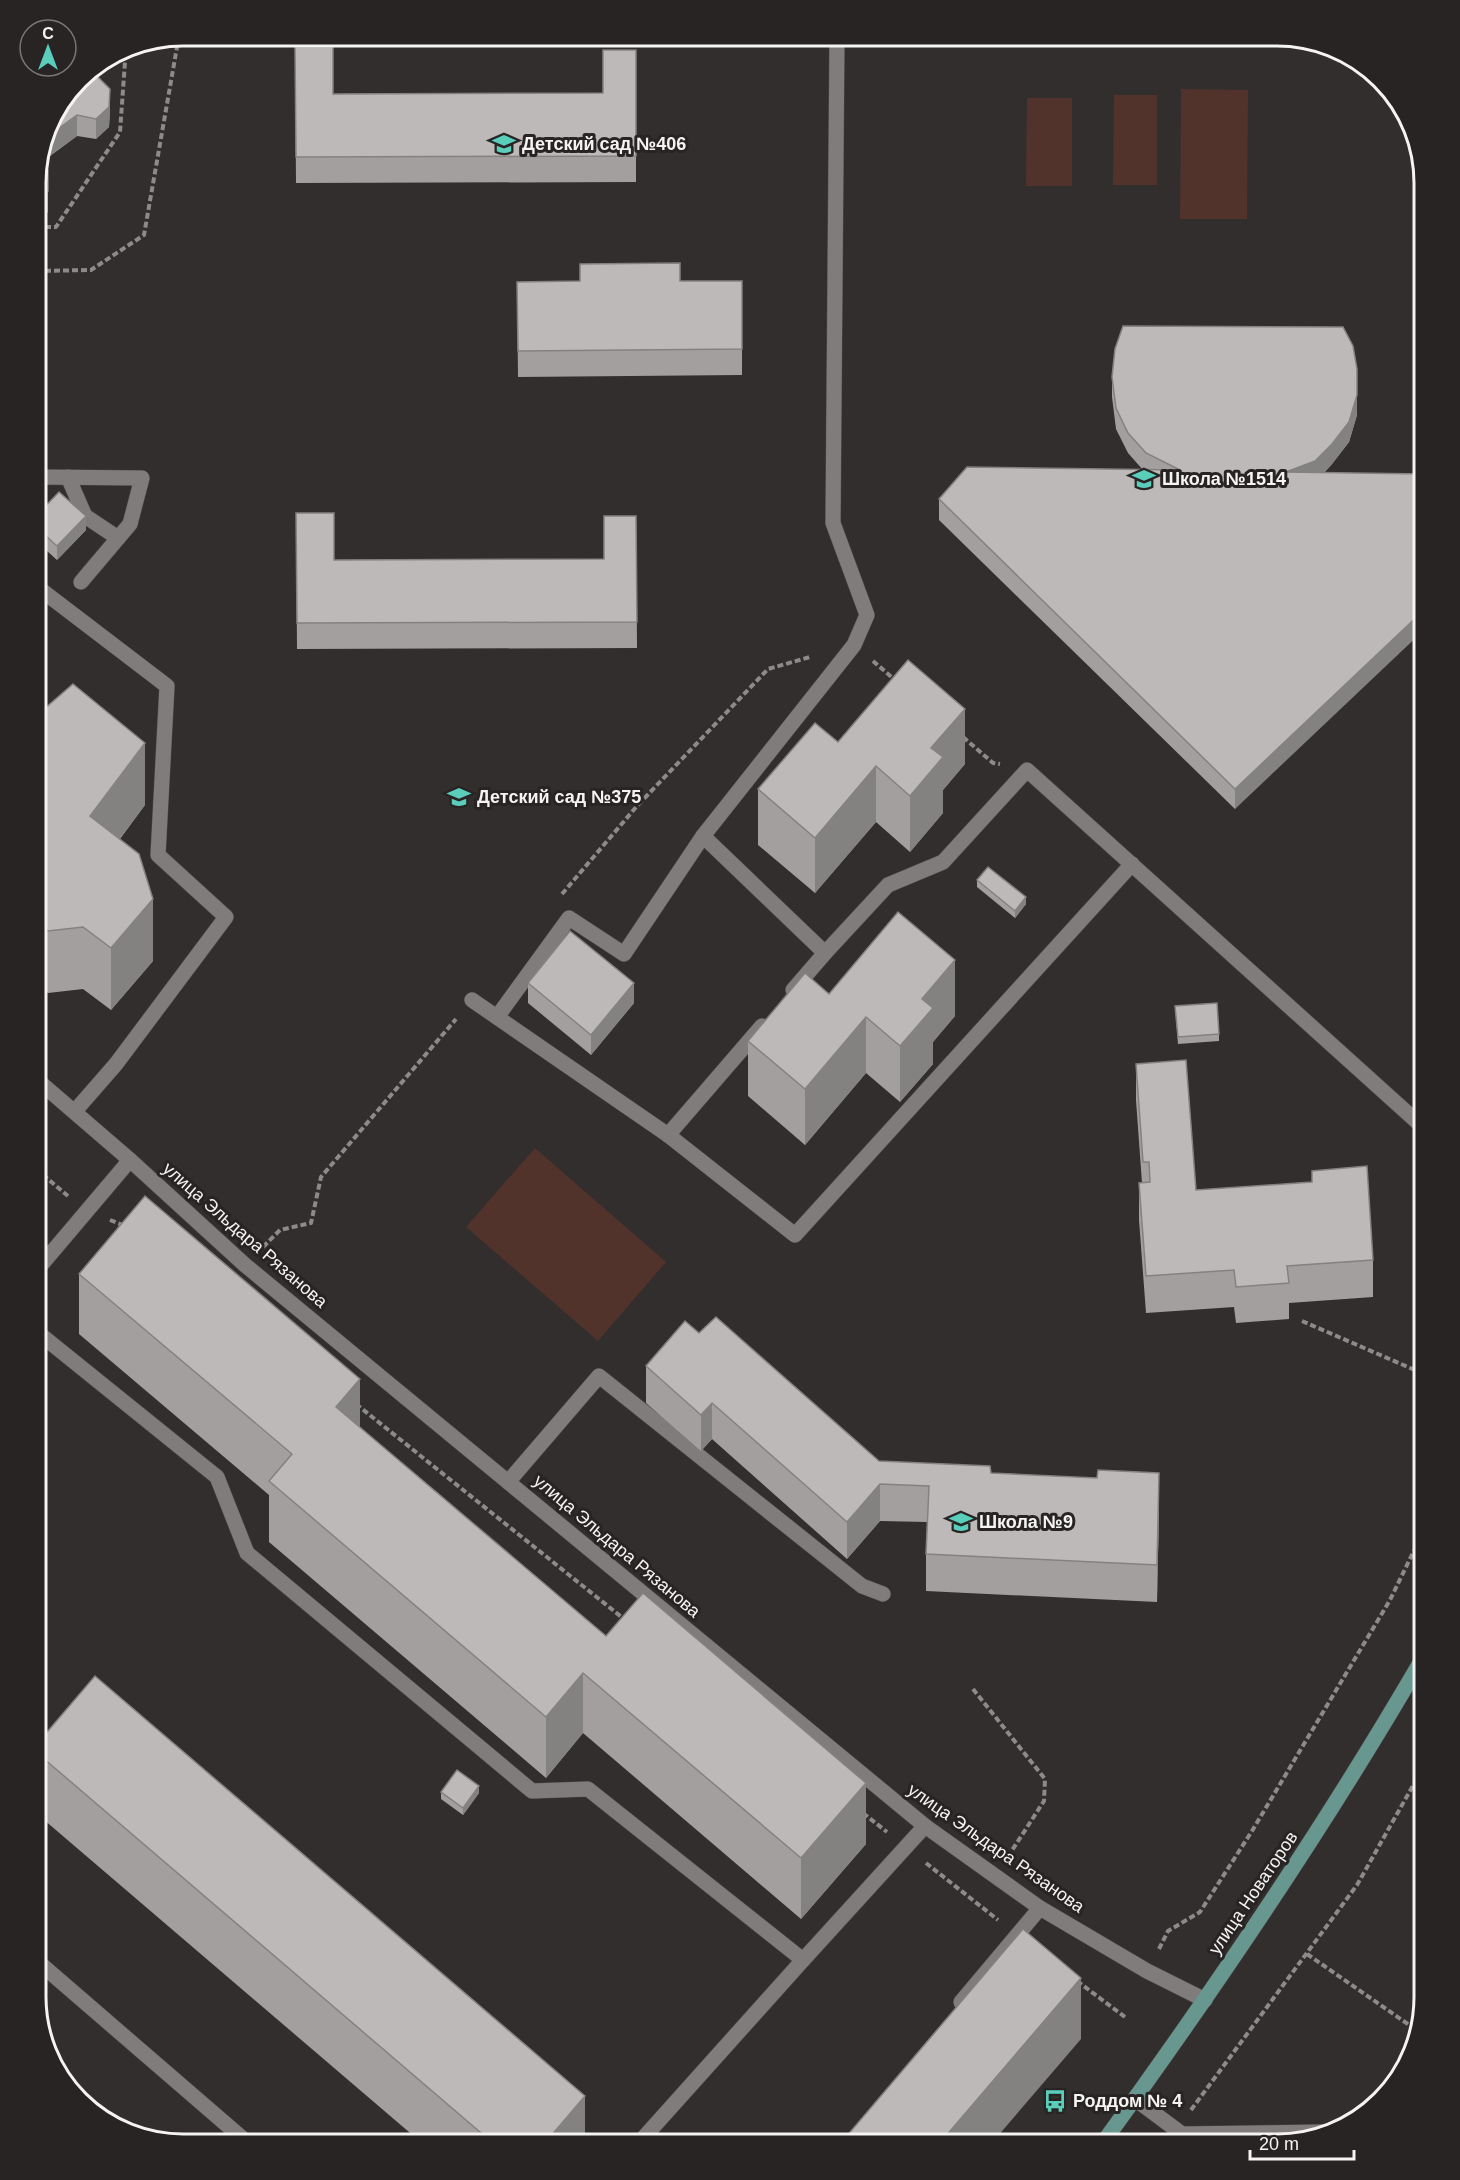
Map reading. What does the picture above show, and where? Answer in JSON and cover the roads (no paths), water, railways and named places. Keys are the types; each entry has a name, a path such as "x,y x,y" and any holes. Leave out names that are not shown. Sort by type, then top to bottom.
{"street":[{"path":"497,1017 569,918 624,954 703,836 854,645 867,615 833,523 837,47"},
{"path":"47,477 142,478 130,524 81,582"},
{"path":"68,477 85,516 118,538"},
{"path":"47,594 167,686 158,855 226,917 116,1064 75,1111"},
{"path":"668,1135 825,953 888,885 943,862 1027,770 1414,1119"},
{"path":"703,836 825,953"},
{"path":"472,1000 668,1135 795,1235 1132,864"},
{"name":"улица Эльдара Рязанова","path":"46,1088 245,1265 921,1823 1040,1908 1147,1971 1205,2000"},
{"path":"46,1259 130,1160"},
{"path":"46,1339 218,1477 247,1553 532,1791 588,1789 803,1960"},
{"path":"508,1482 598,1376 862,1586 883,1594"},
{"name":"улица Новаторов","path":"1109,2134 1205,2000 1323,1825 1414,1673"},
{"path":"647,2133 905,1847 921,1823"},
{"path":"949,2017 1040,1908"},
{"path":"46,1969 236,2133"},
{"path":"1135,2099 1182,2134"},
{"path":"1188,2134 1291,2132"}],"place":[{"name":"Детский сад №406","path":"504,144"},
{"name":"Школа №1514","path":"1144,479"},
{"name":"Детский сад №375","path":"459,797"},
{"name":"Школа №9","path":"961,1522"},
{"name":"Роддом № 4","path":"1055,2101"}]}
